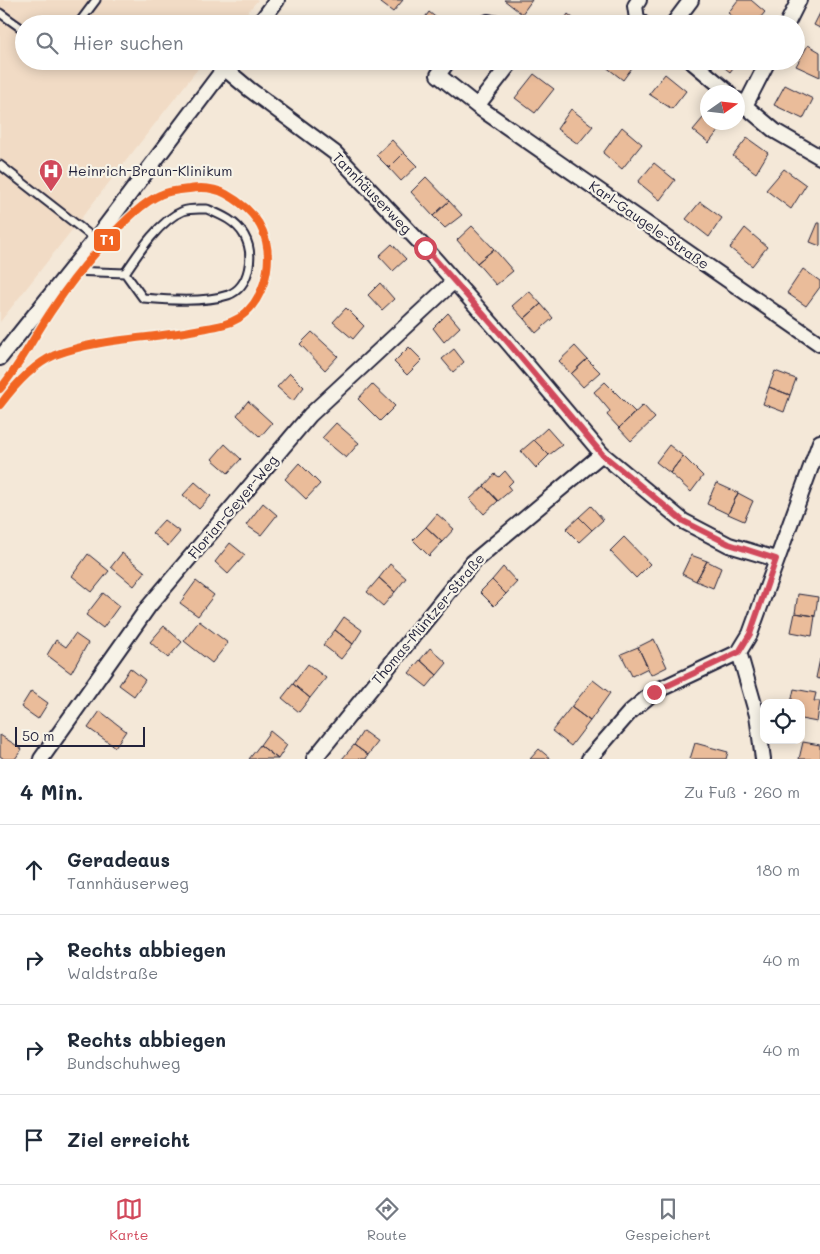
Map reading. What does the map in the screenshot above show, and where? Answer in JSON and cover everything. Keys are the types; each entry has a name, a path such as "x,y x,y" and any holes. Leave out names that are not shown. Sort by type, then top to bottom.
{"street":[{"path":"266,15 277,0"},
{"path":"636,15 635,6 639,0"},
{"path":"680,15 691,0"},
{"path":"792,15 799,0"},
{"path":"0,358 95,239 222,70"},
{"name":"Tannhäuserweg","path":"232,70 249,89 335,153 396,216 506,340 602,454 683,521 729,544 776,559"},
{"name":"Karl-Gaugele-Straße","path":"441,70 438,74 478,106 820,344"},
{"path":"478,106 505,70"},
{"path":"702,70 720,85"},
{"path":"745,97 762,70"},
{"path":"745,106 775,130 820,157"},
{"name":"Florian-Geyer-Weg","path":"41,759 150,606 310,415 453,282"},
{"path":"589,759 630,712 654,692 739,652 750,634 820,442"},
{"name":"Thomas-Müntzer-Straße","path":"314,759 473,562 602,454"},
{"path":"739,652 757,715 763,759"}],"lane":[{"path":"85,15 96,0"},
{"path":"0,13 15,24"},
{"path":"0,165 95,239"},
{"path":"207,209 230,219 244,235 250,258 245,282 228,295 204,298 172,301 143,298 125,273 160,227 184,210 207,209"},
{"path":"70,271 125,273"}],"shaded area":[{"name":"Heinrich-Braun-Klinikum","path":"0,0 258,0 245,15 15,15 15,70 197,70 0,322"}],"building":[{"path":"377,0 403,0 393,12"},
{"path":"504,0 532,0 522,14"},
{"path":"738,0 751,0 765,12 762,15 731,15 728,13"},
{"path":"820,13 820,28 814,25"},
{"path":"808,45 820,52 820,77 805,70 805,50"},
{"path":"610,70 630,70 623,80"},
{"path":"534,74 554,89 535,113 515,98"},
{"path":"665,74 686,91 672,109 649,94"},
{"path":"785,85 813,99 803,119 774,105"},
{"path":"571,109 593,126 578,144 557,129"},
{"path":"700,122 700,130 719,130 709,143 693,130"},
{"path":"622,127 642,144 622,169 603,153"},
{"path":"747,138 768,153 756,173 733,156"},
{"path":"392,140 404,153 389,168 376,155"},
{"path":"404,153 417,166 401,181 389,168"},
{"path":"654,163 675,180 660,200 638,182"},
{"path":"784,169 806,185 791,209 766,190"},
{"path":"426,177 449,201 433,216 411,192"},
{"path":"449,201 462,215 445,228 433,216"},
{"path":"700,202 722,218 709,237 686,219"},
{"path":"818,223 820,223 820,246 810,242"},
{"path":"472,226 494,249 477,263 457,240"},
{"path":"745,228 767,247 752,266 730,248"},
{"path":"392,244 406,259 393,271 379,256"},
{"path":"494,249 513,271 496,285 477,263"},
{"path":"803,269 820,281 820,287 806,306 787,293"},
{"path":"380,283 394,299 382,310 368,295"},
{"path":"529,291 541,304 524,319 512,306"},
{"path":"541,304 553,318 536,333 524,319"},
{"path":"346,308 364,326 353,339 333,322"},
{"path":"448,313 460,327 444,342 433,328"},
{"path":"312,332 338,356 325,370 300,344"},
{"path":"575,346 587,359 571,374 559,361"},
{"path":"409,347 422,360 407,375 394,362"},
{"path":"454,349 464,362 453,372 442,359"},
{"path":"587,359 600,372 583,387 571,374"},
{"path":"775,371 796,379 790,395 769,387"},
{"path":"290,373 304,387 293,401 277,387"},
{"path":"605,382 635,412 619,428 607,415 610,411 594,392"},
{"path":"372,384 395,406 380,421 358,399"},
{"path":"769,387 790,395 784,412 763,404"},
{"path":"248,401 272,423 260,437 237,415"},
{"path":"643,405 655,418 631,441 619,428"},
{"path":"336,423 359,443 346,458 322,438"},
{"path":"547,428 562,445 549,455 534,440"},
{"path":"534,440 549,455 536,468 521,451"},
{"path":"225,444 241,459 228,473 212,459"},
{"path":"669,445 683,456 670,473 656,462"},
{"path":"683,456 703,476 691,492 670,473"},
{"path":"299,463 320,484 306,499 285,479"},
{"path":"505,471 513,481 508,486 511,490 498,501 484,486 495,474 499,477"},
{"path":"195,482 211,496 199,509 183,495"},
{"path":"716,483 738,493 728,514 707,504"},
{"path":"484,486 498,501 484,514 470,499"},
{"path":"738,493 753,501 744,521 728,514"},
{"path":"263,503 277,515 261,535 246,525"},
{"path":"591,506 603,520 592,530 579,517"},
{"path":"437,514 454,529 442,542 426,527"},
{"path":"579,517 592,530 579,542 566,529"},
{"path":"164,520 180,532 168,546 152,533"},
{"path":"426,527 442,542 429,556 413,540"},
{"path":"624,537 650,564 636,578 610,551"},
{"path":"230,543 245,555 228,574 215,562"},
{"path":"122,553 145,572 134,586 111,567"},
{"path":"88,554 109,571 92,592 72,576"},
{"path":"691,555 707,561 696,581 682,574"},
{"path":"707,561 721,568 713,588 696,581"},
{"path":"390,564 406,578 395,592 379,578"},
{"path":"503,567 517,582 506,594 492,580"},
{"path":"379,578 395,592 383,606 367,592"},
{"path":"492,580 506,594 494,606 480,592"},
{"path":"196,581 214,595 198,616 180,603"},
{"path":"103,593 119,606 103,628 86,615"},
{"path":"798,594 818,597 815,616 795,613"},
{"path":"795,613 815,616 812,636 791,632"},
{"path":"344,617 362,630 353,644 335,630"},
{"path":"199,621 228,643 212,663 184,641"},
{"path":"164,626 182,642 168,658 150,642"},
{"path":"335,630 353,644 341,659 323,645"},
{"path":"75,634 88,643 71,673 47,655 56,640 66,647"},
{"path":"654,639 667,667 651,675 638,647"},
{"path":"638,647 648,668 632,676 621,654"},
{"path":"430,648 447,663 437,675 420,660"},
{"path":"820,659 820,679 816,678"},
{"path":"420,660 437,675 427,687 409,673"},
{"path":"308,664 326,678 310,698 293,684"},
{"path":"130,668 145,680 134,696 119,685"},
{"path":"593,680 610,693 590,721 571,707"},
{"path":"293,684 310,698 299,712 282,698"},
{"path":"794,689 816,693 814,701 820,701 817,722 805,720 805,699 792,699"},
{"path":"31,691 48,703 38,719 21,707"},
{"path":"571,707 590,721 571,746 552,731"},
{"path":"100,711 126,731 115,747 88,728"},
{"path":"270,731 287,745 278,759 260,745"},
{"path":"363,731 378,742 368,755 354,745"},
{"path":"0,735 22,749 15,759 4,759 0,756"},
{"path":"805,742 820,745 820,759 799,759 803,744"},
{"path":"695,743 728,752 726,759 690,759"},
{"path":"260,745 278,759 249,759"},
{"path":"354,745 368,755 366,759 342,759"},
{"path":"539,749 551,759 530,759"}],"tram line":[{"path":"0,389 74,279 102,245 133,214 159,195 198,188 213,189 226,194 240,203 257,221 265,236 268,259 263,285 257,300 251,308 235,319 213,327 188,333 103,344 56,355 34,368 5,399"}],"transit line":[{"name":"T1","path":"0,389 74,279 102,245 147,202 170,192 208,188 233,198 256,219 264,233 268,251 268,262 260,293 254,303 239,318 213,327 90,345 55,355 31,370 17,383 0,405"}],"place":[{"name":"Heinrich-Braun-Klinikum","path":"51,192"}],"route":[{"path":"425,248 602,454 683,521 729,544 776,559 750,634 739,652 654,692"}]}
